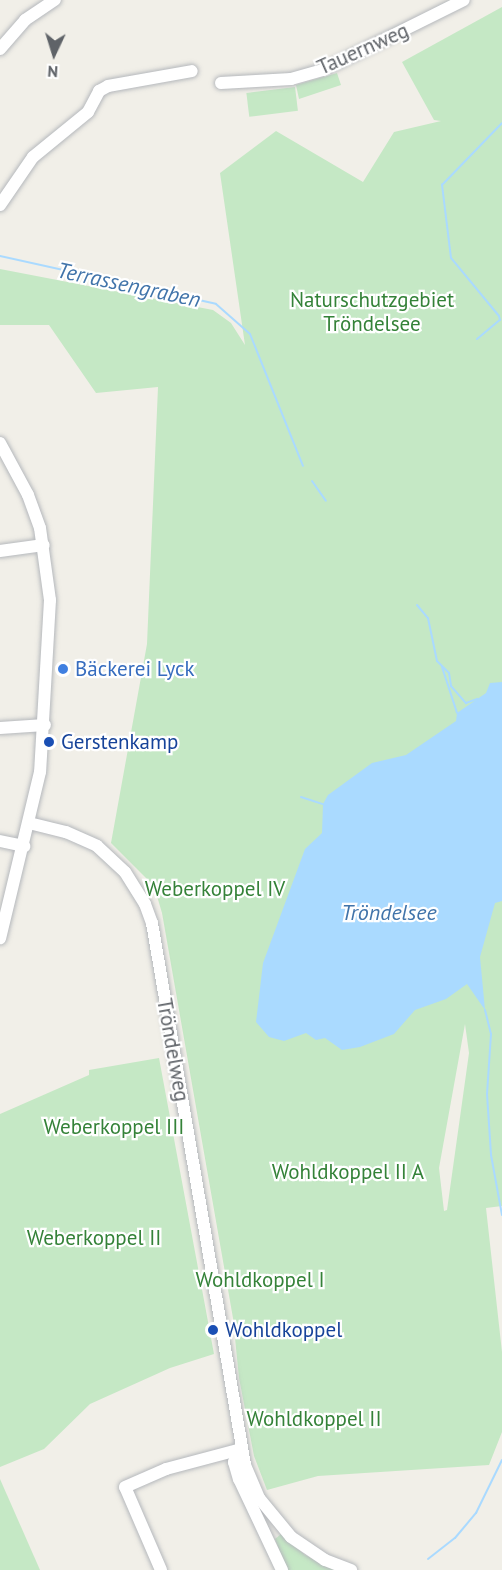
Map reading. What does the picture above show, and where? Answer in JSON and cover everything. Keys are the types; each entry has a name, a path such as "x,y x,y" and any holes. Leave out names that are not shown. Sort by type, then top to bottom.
{"street":[{"path":"0,49 25,20 55,0"},
{"name":"Tauernweg","path":"221,83 291,79 323,70 464,0"},
{"path":"0,205 33,157 88,112 99,91 108,86 192,71"},
{"path":"0,443 28,495 44,545 50,600 45,725 40,772 0,939"},
{"path":"0,551 44,545"},
{"path":"0,728 45,725"},
{"name":"Tröndelweg","path":"29,823 77,836 113,859 136,885 152,923 241,1449 259,1498 280,1526 308,1551 351,1570"},
{"path":"0,841 24,846"},
{"path":"161,1570 125,1487 166,1469 241,1449"},
{"name":"Tröndelweg","path":"241,1449 234,1462 282,1570"}],"green space":[{"path":"502,7 502,1206 486,1208 502,1352 502,1432 489,1465 318,1476 267,1490 254,1456 239,1378 233,1318 162,913 154,886 111,843 147,644 158,387 96,393 49,325 0,325 0,269 213,310 231,323 245,345 220,173 276,131 363,182 394,132 441,121 434,120 402,62","holes":["465,1024 469,1053 447,1210 444,1211 439,1168"]},
{"path":"337,73 341,85 299,99 296,85"},
{"path":"295,87 298,111 249,117 246,93"},
{"path":"159,1058 214,1354 170,1368 90,1404 44,1449 0,1467 0,1114 89,1075 89,1070"},
{"path":"0,1479 40,1570 0,1570"},
{"path":"281,1534 305,1555 335,1570 287,1570 275,1539"}],"water":[{"name":"Tröndelsee","path":"502,682 502,901 495,903 480,957 485,1010 467,984 446,999 415,1010 394,1034 360,1047 342,1050 325,1038 316,1040 306,1033 284,1041 269,1037 256,1022 263,963 305,849 322,833 323,804 328,795 372,763 406,755 456,721 457,713 486,693 490,683"}],"waterway":[{"path":"477,339 500,320 451,258 442,185 502,123"},
{"name":"Terrassengraben","path":"0,256 216,304 250,334 303,466"},
{"name":"Terrassengraben","path":"312,481 326,501"},
{"name":"Terrassengraben","path":"417,605 428,618 437,661 449,673 451,686 466,703 477,699"},
{"name":"Terrassengraben","path":"442,667 457,713"},
{"path":"301,797 323,804"},
{"path":"485,1010 491,1034 487,1094 491,1155 502,1215"},
{"path":"428,1559 455,1538 476,1513 502,1460"}],"place":[{"name":"Bäckerei Lyck","path":"63,669"},
{"name":"Gerstenkamp","path":"49,742"},
{"name":"Wohldkoppel","path":"213,1330"}],"park label":[{"name":"Naturschutzgebiet Tröndelsee","path":"372,312"},
{"name":"Weberkoppel IV","path":"215,889"},
{"name":"Weberkoppel III","path":"114,1127"},
{"name":"Wohldkoppel II A","path":"348,1172"},
{"name":"Weberkoppel II","path":"94,1238"},
{"name":"Wohldkoppel I","path":"260,1280"},
{"name":"Wohldkoppel II","path":"314,1419"}]}
